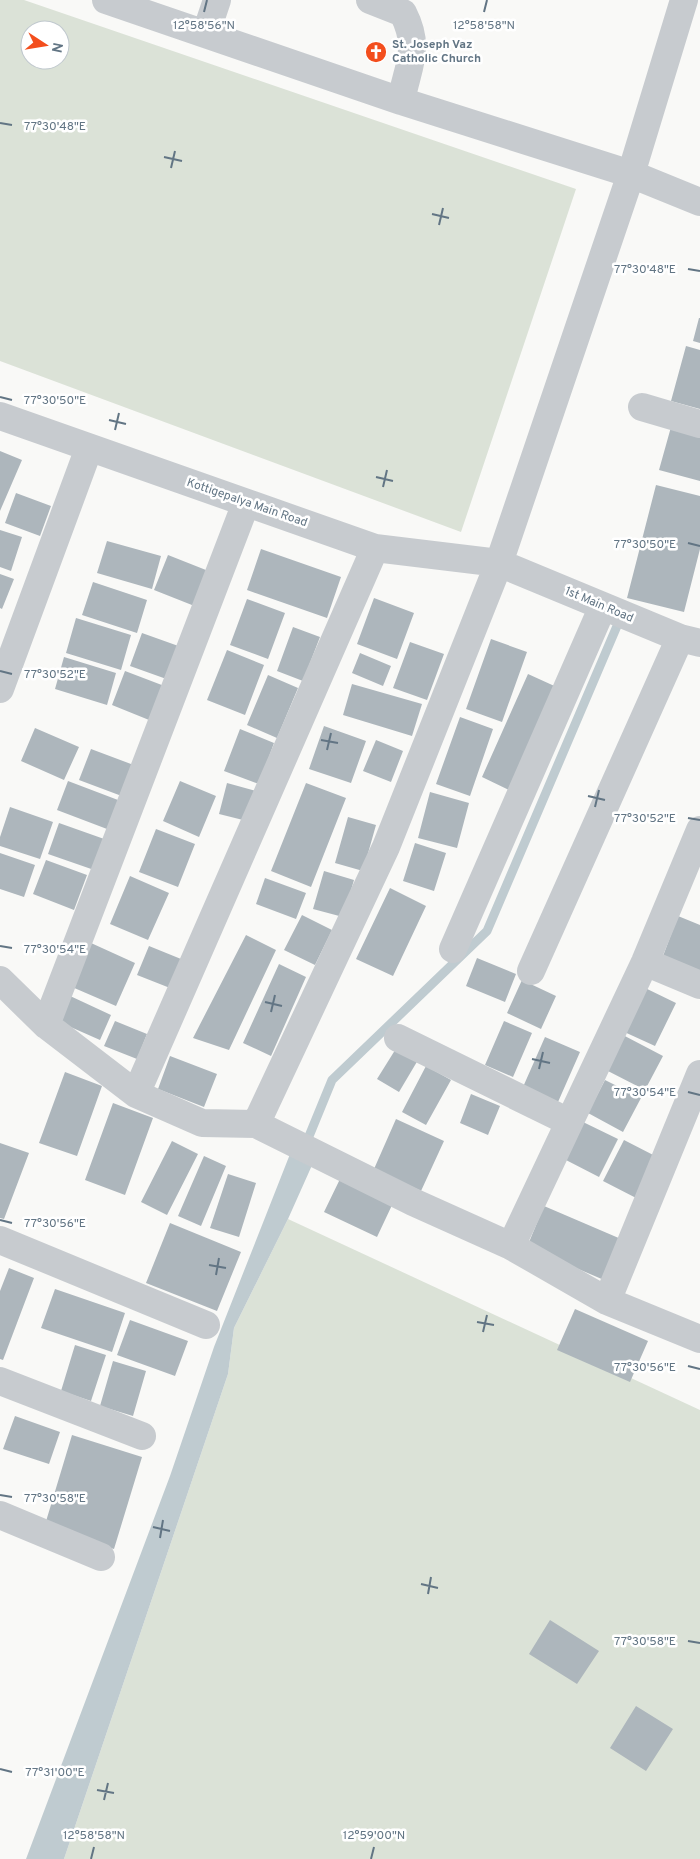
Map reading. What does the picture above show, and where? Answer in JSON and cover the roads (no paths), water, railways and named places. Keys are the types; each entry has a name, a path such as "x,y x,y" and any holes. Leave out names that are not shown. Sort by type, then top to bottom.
{"street":[{"path":"106,0 401,100 630,174 700,202"},
{"path":"206,33 217,0"},
{"path":"370,0 404,12 411,28 413,55 401,100"},
{"path":"256,1124 386,847 500,564 630,174 684,0"},
{"path":"642,407 700,424"},
{"name":"Kottigepalya Main Road","path":"0,416 375,548 500,564"},
{"path":"0,689 89,448"},
{"path":"46,1025 246,503"},
{"path":"136,1094 375,548"},
{"name":"1st Main Road","path":"500,564 690,641"},
{"path":"453,949 603,606"},
{"path":"531,971 690,641"},
{"path":"510,1246 645,962 700,830"},
{"path":"645,962 700,985"},
{"path":"0,980 46,1025 136,1094 202,1123 256,1124 413,1202 510,1246 606,1302 700,1339"},
{"path":"398,1038 569,1122"},
{"path":"606,1302 700,1074"},
{"path":"0,1240 206,1325"},
{"path":"0,1381 142,1436"},
{"path":"0,1515 101,1557"}],"waterway":[{"path":"305,1146 332,1080 487,931 617,626"}],"place":[{"name":"St. Joseph Vaz Catholic Church","path":"376,52"}]}
